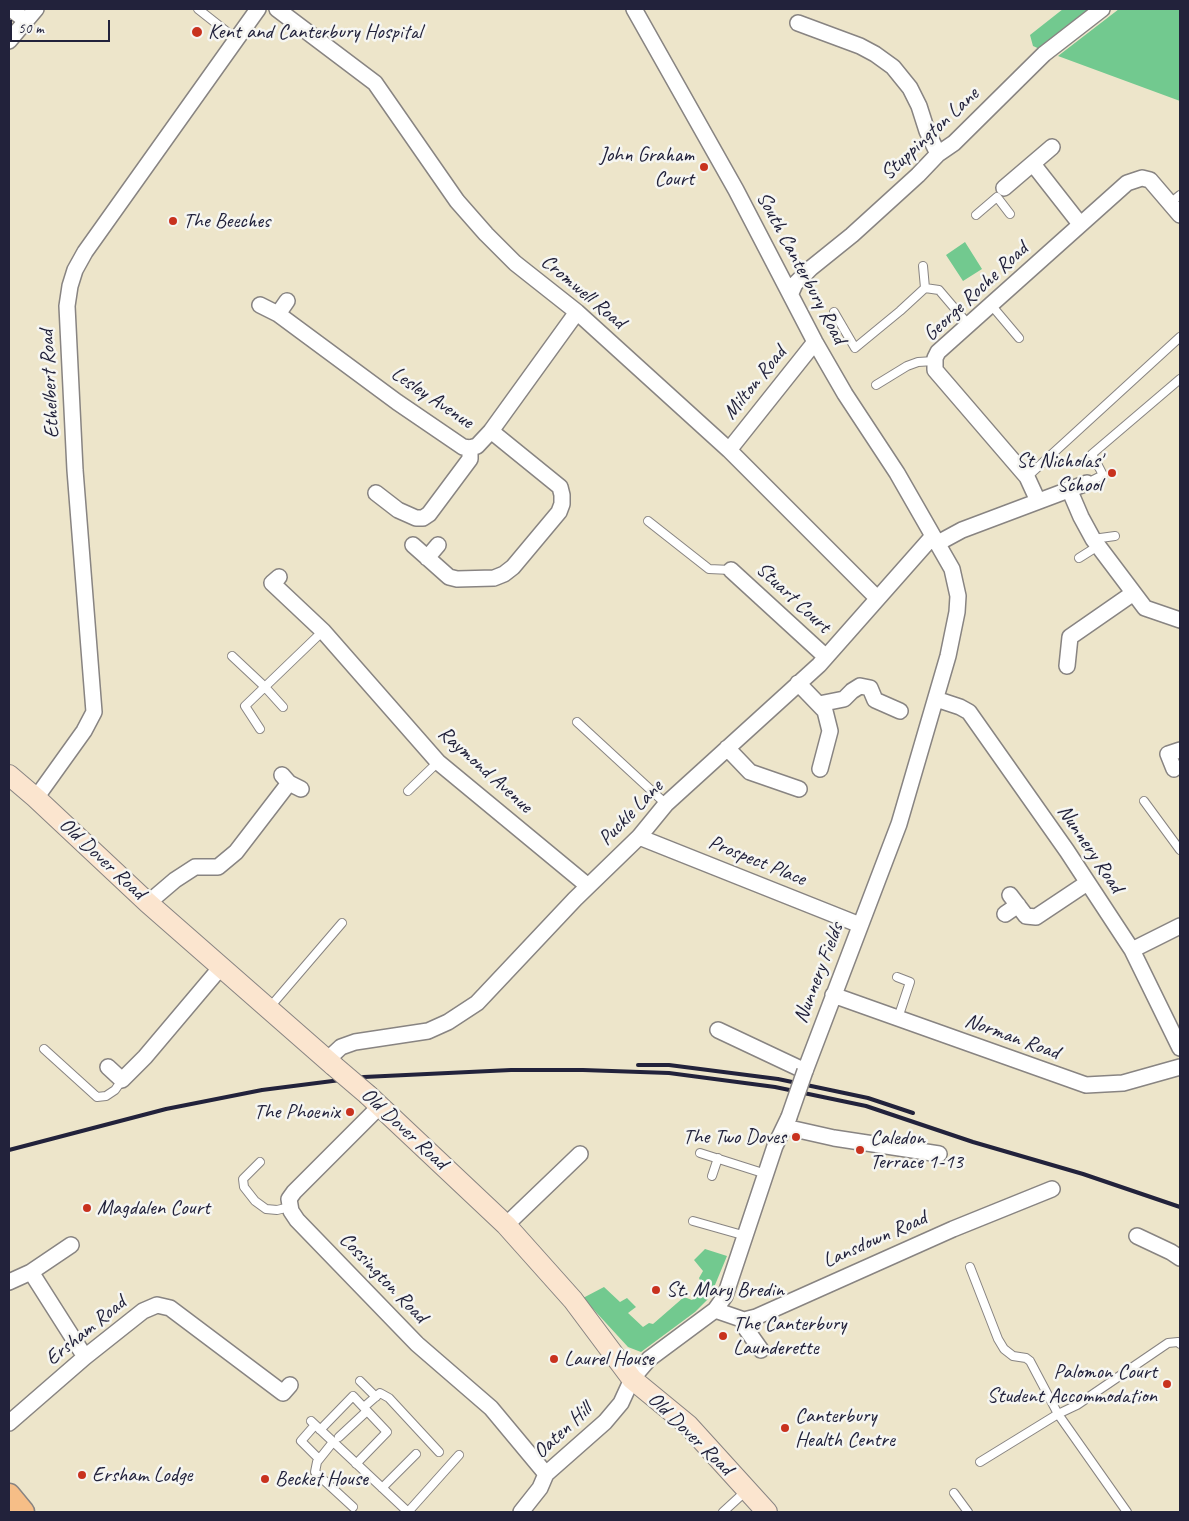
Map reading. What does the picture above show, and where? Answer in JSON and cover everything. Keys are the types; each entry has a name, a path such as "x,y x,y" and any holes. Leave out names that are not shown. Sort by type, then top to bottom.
{"main road":[{"path":"9,1495 23,1512"}],"street":[{"path":"11,9 26,21"},
{"path":"9,41 36,9"},
{"name":"Ethelbert Road","path":"36,798 84,731 94,712 74,450 66,306 70,286 75,270 85,252 258,9"},
{"name":"Cromwell Road","path":"277,9 375,83 457,201 486,234 515,263 577,312 729,450 877,598"},
{"name":"South Canterbury Road","path":"634,9 736,190 815,342 845,394 897,473 935,540"},
{"name":"Stuppington Lane","path":"791,293 795,284 811,268 852,235 911,182 938,154 954,143 1016,80 1052,48 1102,9"},
{"path":"810,23 875,54 900,74 919,106 927,131 938,154"},
{"path":"1000,193 1052,147"},
{"path":"1033,164 1080,224"},
{"name":"George Roche Road","path":"1038,501 1027,477 936,370 934,362 938,352 968,324 992,306 1117,191 1136,179 1150,180 1177,204"},
{"path":"278,314 287,301"},
{"name":"Lesley Avenue","path":"260,305 278,314 397,402 463,447 470,448 477,446 491,431 577,312"},
{"name":"Milton Road","path":"729,450 815,342"},
{"path":"412,545 449,577 457,579 494,578 513,568 559,512 562,504 562,495 560,487 555,481 491,431"},
{"path":"376,493 398,510 416,518 423,518 429,514 470,459 470,448"},
{"path":"935,540 1087,483"},
{"path":"1069,490 1081,518 1095,542 1132,594 1145,608 1180,620"},
{"name":"Puckle Lane","path":"330,1063 341,1047 355,1042 428,1031 448,1022 476,1003 588,886 639,837 666,804 826,657 877,598 935,540"},
{"name":"Nunnery Fields","path":"632,1379 649,1359 715,1310 725,1296 775,1146 787,1122 833,995 899,824 948,656 957,612 958,596 952,568 935,540"},
{"path":"427,558 438,545"},
{"name":"Stuart Court","path":"731,570 826,657"},
{"name":"Raymond Avenue","path":"279,576 272,583 326,628 438,762 588,886"},
{"path":"1067,666 1070,638 1132,594"},
{"path":"798,683 825,711 830,731 820,769"},
{"path":"819,704 844,699 860,686 870,688 875,700 900,711"},
{"name":"Nunnery Road","path":"936,699 960,707 968,712 1067,851 1132,950 1180,1048"},
{"path":"727,748 750,772 799,789"},
{"path":"1174,768 1168,754 1180,750"},
{"name":"Old Dover Road","path":"9,775 148,903 374,1100 506,1225 573,1300 632,1379 688,1425 752,1492 768,1512"},
{"path":"148,903 175,880 195,867 218,867 236,852 291,783"},
{"name":"Prospect Place","path":"639,837 860,925"},
{"path":"1005,914 1014,900 1026,916 1036,917 1087,882"},
{"path":"1132,950 1180,926"},
{"path":"108,1066 122,1080 145,1057 221,967"},
{"name":"Norman Road","path":"833,995 1086,1085 1123,1083 1180,1067"},
{"path":"721,1036 805,1071"},
{"path":"290,1207 289,1199 294,1192 374,1100"},
{"path":"787,1122 834,1138 939,1154"},
{"path":"506,1225 580,1154"},
{"name":"Lansdown Road","path":"744,1320 756,1317 953,1229 1052,1189"},
{"name":"Cossington Road","path":"290,1207 298,1220 417,1344 491,1408 546,1474"},
{"path":"1137,1236 1172,1252 1180,1258"},
{"path":"9,1282 31,1272 71,1245"},
{"path":"31,1272 85,1356"},
{"name":"Ersham Road","path":"9,1424 85,1356 149,1307 163,1306 170,1308 283,1393 290,1385"},
{"path":"715,1310 744,1320 744,1326 761,1350"},
{"name":"Oaten Hill","path":"521,1512 540,1488 546,1474 605,1422 621,1403 632,1379"}],"lane":[{"path":"198,9 236,39"},
{"path":"976,215 1000,193 1010,214"},
{"path":"834,312 855,348 900,311 924,288 923,266"},
{"path":"924,288 939,290 968,324"},
{"path":"992,306 1019,338"},
{"path":"1027,477 1180,337"},
{"path":"876,384 907,366 918,362 934,362"},
{"path":"1087,483 1102,475 1092,454 1180,379"},
{"path":"648,521 709,569 731,570"},
{"path":"1079,558 1095,542 1115,536"},
{"path":"260,730 245,706 326,628"},
{"path":"232,656 283,707"},
{"path":"577,722 666,804"},
{"path":"408,791 438,762"},
{"path":"1144,801 1180,850"},
{"path":"269,1009 342,922"},
{"path":"897,977 910,982 898,1018"},
{"path":"44,1049 97,1097 106,1096 122,1080"},
{"path":"700,1153 766,1174"},
{"path":"712,1176 718,1158"},
{"path":"260,1162 243,1180 244,1186 255,1201 266,1209 277,1210 290,1207"},
{"path":"693,1220 746,1236"},
{"path":"970,1267 998,1339 1004,1349 1013,1356 1026,1358 1030,1361 1058,1414 1126,1512"},
{"path":"980,1462 1058,1414 1077,1405 1168,1343 1178,1342 1180,1344"},
{"path":"360,1381 376,1397"},
{"path":"353,1507 315,1472 317,1462 380,1393 389,1398 439,1452"},
{"path":"319,1459 301,1441 315,1425 353,1396 387,1432 356,1464"},
{"path":"315,1425 336,1440 356,1464 408,1512 459,1455"},
{"path":"382,1488 416,1454"},
{"path":"723,1512 752,1492"},
{"path":"954,1493 968,1512"}],"green space":[{"path":"1063,9 1090,9 1042,50 1033,46 1030,35"},
{"path":"1119,9 1180,9 1180,101 1058,56"},
{"path":"965,242 982,269 963,281 946,255"},
{"path":"705,1249 727,1256 710,1297 695,1312 641,1352 628,1347 583,1298 604,1287 620,1302 627,1298 636,1307 628,1313 643,1327 649,1323 653,1324 684,1297 692,1300 704,1289 699,1278 703,1271 694,1260"}],"railway":[{"path":"638,1065 669,1065 778,1079 868,1098 913,1113"},
{"path":"9,1150 166,1109 262,1090 364,1077 511,1070 669,1073 775,1087 866,1106 973,1142 1083,1174 1180,1207"}],"place":[{"name":"Kent and Canterbury Hospital","path":"197,32"},
{"name":"John Graham Court","path":"704,167"},
{"name":"The Beeches","path":"173,221"},
{"name":"St Nicholas' School","path":"1112,473"},
{"name":"The Phoenix","path":"350,1112"},
{"name":"The Two Doves","path":"796,1137"},
{"name":"Caledon Terrace 1-13","path":"860,1150"},
{"name":"Magdalen Court","path":"87,1208"},
{"name":"St. Mary Bredin","path":"656,1290"},
{"name":"The Canterbury Launderette","path":"723,1336"},
{"name":"Laurel House","path":"554,1359"},
{"name":"Palomon Court Student Accommodation","path":"1167,1384"},
{"name":"Canterbury Health Centre","path":"785,1428"},
{"name":"Ersham Lodge","path":"82,1475"},
{"name":"Becket House","path":"265,1479"}]}
